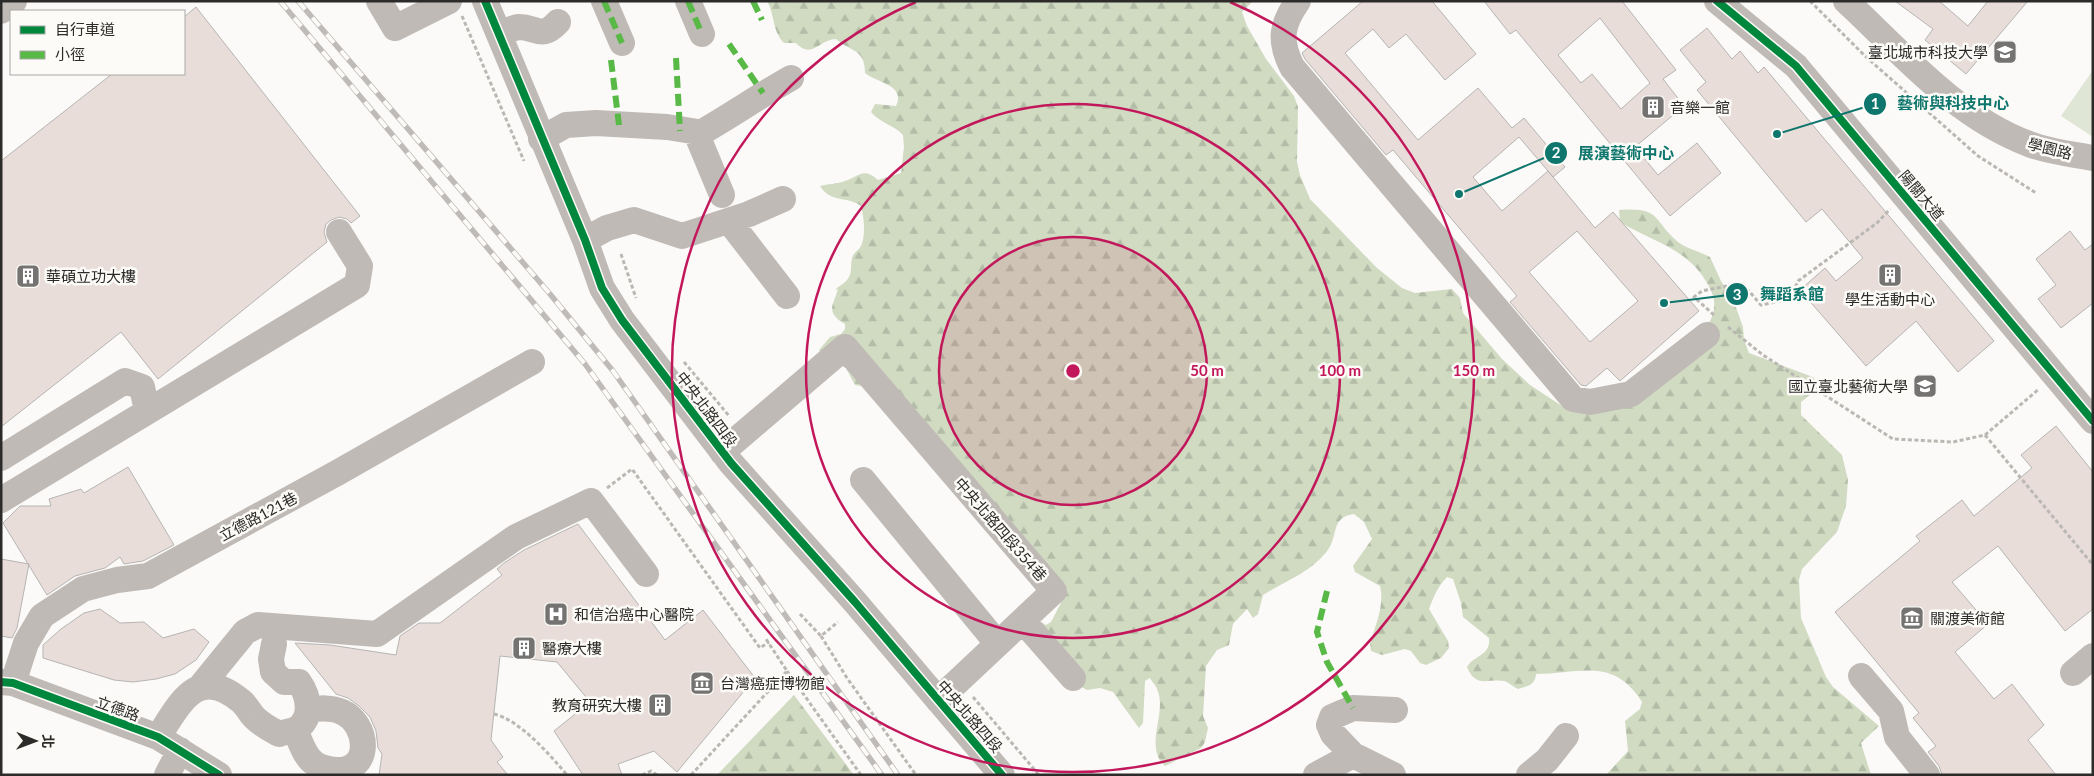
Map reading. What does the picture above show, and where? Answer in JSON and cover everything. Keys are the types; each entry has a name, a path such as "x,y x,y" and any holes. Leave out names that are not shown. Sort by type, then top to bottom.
{"street":[{"path":"1,11 14,1"},
{"path":"379,1 395,28 454,6"},
{"name":"中央北路四段","path":"485,1 585,240 602,288 622,320 722,452 864,613 1002,775"},
{"path":"604,1 622,43"},
{"path":"688,1 702,34"},
{"path":"1298,1 1290,12 1282,36 1285,53 1292,67 1573,399 1590,402 1631,394 1706,335"},
{"name":"陽關大道","path":"1717,1 1796,66 2093,421"},
{"name":"學園路","path":"1846,1 1954,103 1980,121 2030,145 2093,158"},
{"path":"500,34 518,27 544,33 551,30 558,22"},
{"path":"697,135 738,111 763,93 791,78"},
{"path":"542,139 566,126 596,123 667,127 698,132 697,135 722,195"},
{"path":"585,240 607,228 634,220 682,236 730,221 783,199"},
{"path":"730,221 786,296"},
{"path":"1,500 356,285 360,266 339,232"},
{"name":"中央北路四段354巷","path":"722,452 845,347 1054,590 938,700"},
{"name":"立德路121巷","path":"7,682 42,616 83,589 117,580 148,576 337,474 532,362"},
{"path":"1,458 125,381 142,387 147,411"},
{"path":"863,480 998,643"},
{"path":"158,737 188,693 201,686 245,632 258,625 376,634 516,537 591,501 646,574"},
{"path":"1023,621 1074,678"},
{"path":"201,686 224,690 242,702 259,721 278,734 302,720 306,692 299,682 284,682 273,672 271,659 274,644"},
{"path":"2073,673 2093,656"},
{"path":"1861,676 1891,710 1897,737 1927,775"},
{"name":"立德路","path":"7,682 158,737 219,775"},
{"path":"1393,775 1353,755 1333,734 1329,725 1332,717 1353,708 1395,710"},
{"path":"1528,775 1547,760 1566,736"},
{"path":"167,775 180,750"},
{"path":"1316,775 1353,755"}],"path":[{"path":"454,6 524,161"},
{"path":"1877,223 1798,281 1790,299 1761,304 1742,283 1702,291 1694,297 1763,355 1893,439 1953,442 1985,435 2028,399"},
{"path":"621,254 637,303"},
{"path":"683,361 732,419"},
{"path":"1985,435 2093,564"},
{"path":"591,501 632,469 760,648 767,640 861,775"},
{"path":"800,614 821,636 847,678 916,775"},
{"path":"821,636 838,622"},
{"path":"691,775 787,671"},
{"path":"973,697 1039,775"},
{"path":"494,714 504,716 544,748 567,775"},
{"path":"642,775 651,771 657,775"}],"green space":[{"path":"767,1 1253,1 1242,12 1247,26 1266,59 1294,96 1298,107 1297,162 1310,199 1377,268 1402,288 1415,293 1452,289 1460,298 1463,313 1502,359 1530,385 1562,406 1585,409 1611,399 1708,325 1711,319 1714,299 1710,288 1699,271 1690,262 1668,247 1620,222 1619,210 1650,213 1678,242 1710,257 1721,281 1734,302 1743,327 1744,340 1749,353 1813,377 1820,387 1801,402 1801,415 1842,455 1848,480 1846,506 1837,532 1802,569 1799,580 1801,618 1826,677 1833,687 1879,726 1861,743 1871,775 1606,775 1628,751 1625,721 1640,709 1642,702 1631,688 1619,678 1595,671 1536,674 1533,683 1518,689 1504,681 1483,681 1474,678 1467,667 1485,652 1489,644 1489,638 1463,617 1461,603 1453,579 1447,577 1444,580 1436,592 1429,609 1448,641 1449,648 1441,658 1426,665 1420,663 1411,651 1405,649 1382,655 1371,651 1370,644 1379,615 1381,593 1380,586 1355,572 1353,566 1372,539 1364,522 1354,514 1341,519 1331,545 1320,559 1305,571 1263,595 1258,614 1253,618 1247,609 1233,624 1229,645 1217,650 1206,666 1203,716 1208,728 1205,742 1201,748 1165,766 1159,758 1156,749 1160,698 1150,678 1145,681 1143,723 1139,728 1113,692 1100,688 1087,690 1076,684 1041,622 1046,625 1051,622 1063,599 867,387 855,385 846,368 822,356 819,350 830,337 841,334 845,329 845,324 833,312 832,308 838,289 835,290 849,277 853,256 863,242 864,226 861,206 829,195 820,186 842,182 865,173 878,180 901,173 904,147 903,135 871,112 875,104 896,106 898,99 897,93 889,85 865,73 862,59 856,51 836,39 807,50 796,43 784,43 777,33"},
{"path":"2093,70 2093,137 2061,116"},
{"path":"794,695 854,775 717,775"}],"building":[{"path":"1363,1 1432,1 1476,54 1445,80 1406,34 1389,48 1373,29 1345,53 1418,140 1478,88 1512,128 1524,118 1565,167 1553,177 1595,228 1613,212 1699,311 1620,381 1607,368 1586,386 1581,385 1510,302 1517,296 1393,150 1386,155 1302,53","holes":["1519,137 1548,171 1502,211 1473,177","1577,231 1638,301 1590,342 1529,272"]},
{"name":"音樂一館","path":"1484,1 1622,1 1676,70 1663,79 1684,106 1635,147 1658,175 1697,143 1721,173 1670,216 1516,30 1510,34","holes":["1600,18 1650,83 1621,109 1592,74 1581,83 1558,55"]},
{"path":"1895,1 1939,1 1968,26 1988,1 2028,1 1966,74 1925,40 1933,29"},
{"path":"196,7 360,216 351,223 347,219 339,217 326,224 324,232 327,242 158,379 121,332 1,427 1,161 111,75 185,75 185,16"},
{"path":"1707,28 1732,59 1740,51 1758,73 1764,67 1994,341 1958,372 1916,321 1866,366 1800,290 1825,268 1836,281 1863,258 1822,209 1806,222 1697,90 1706,82 1680,50"},
{"path":"2070,231 2085,250 2093,244 2093,303 2061,328 2038,299 2056,285 2036,259"},
{"path":"2056,426 2093,472 2093,609 2065,631 1998,546 1952,582 1988,624 1955,652 1994,699 2012,684 2044,725 2028,740 2056,775 1942,775 1939,766 1928,752 1936,746 1913,718 1919,713 1835,612 1920,541 1916,536 1962,500 1974,516 2032,468 2021,455"},
{"path":"128,467 174,545 143,561 124,564 120,557 105,568 75,576 47,595 3,523 20,506 51,506 49,499 81,489 84,493"},
{"name":"醫療大樓","path":"578,524 665,640 703,610 755,678 677,772 654,751 618,764 622,775 583,775 554,731 590,702 557,662 500,656 491,740 503,757 497,762 508,775 379,775 382,754 378,748 376,731 370,717 348,698 336,694 295,643 330,645 396,655 400,636 419,623 440,623 502,575 497,569 504,563 524,550"},
{"path":"1,559 29,564 17,628 12,638 1,636"},
{"path":"100,609 120,623 144,622 163,638 194,629 209,642 196,660 175,674 133,682 114,680 43,658 43,645 61,629 84,613"}],"railway":[{"path":"280,1 585,364 882,775"},
{"path":"298,1 550,294 613,371 898,775"}],"marked path":[{"path":"604,1 622,43"},
{"path":"688,1 702,34"},
{"path":"753,1 762,20"},
{"path":"729,44 763,93"},
{"path":"676,58 680,131"},
{"path":"611,60 619,125"},
{"path":"1327,591 1317,632 1327,662 1353,708"}],"cycle path":[{"path":"485,1 585,240 602,288 622,320 731,463 855,602 1002,775"},
{"path":"1717,1 1796,66 2093,421"},
{"path":"1,682 13,683 158,737 219,775"}],"place":[{"name":"臺北城市科技大學","path":"2005,52"},
{"name":"音樂一館","path":"1653,107"},
{"name":"藝術與科技中心","path":"1777,134"},
{"name":"展演藝術中心","path":"1459,194"},
{"name":"學生活動中心","path":"1890,275"},
{"name":"華碩立功大樓","path":"28,276"},
{"name":"舞蹈系館","path":"1664,303"},
{"name":"國立臺北藝術大學","path":"1925,386"},
{"name":"和信治癌中心醫院","path":"556,614"},
{"name":"關渡美術館","path":"1912,618"},
{"name":"醫療大樓","path":"524,648"},
{"name":"台灣癌症博物館","path":"702,683"},
{"name":"教育研究大樓","path":"660,705"}]}
